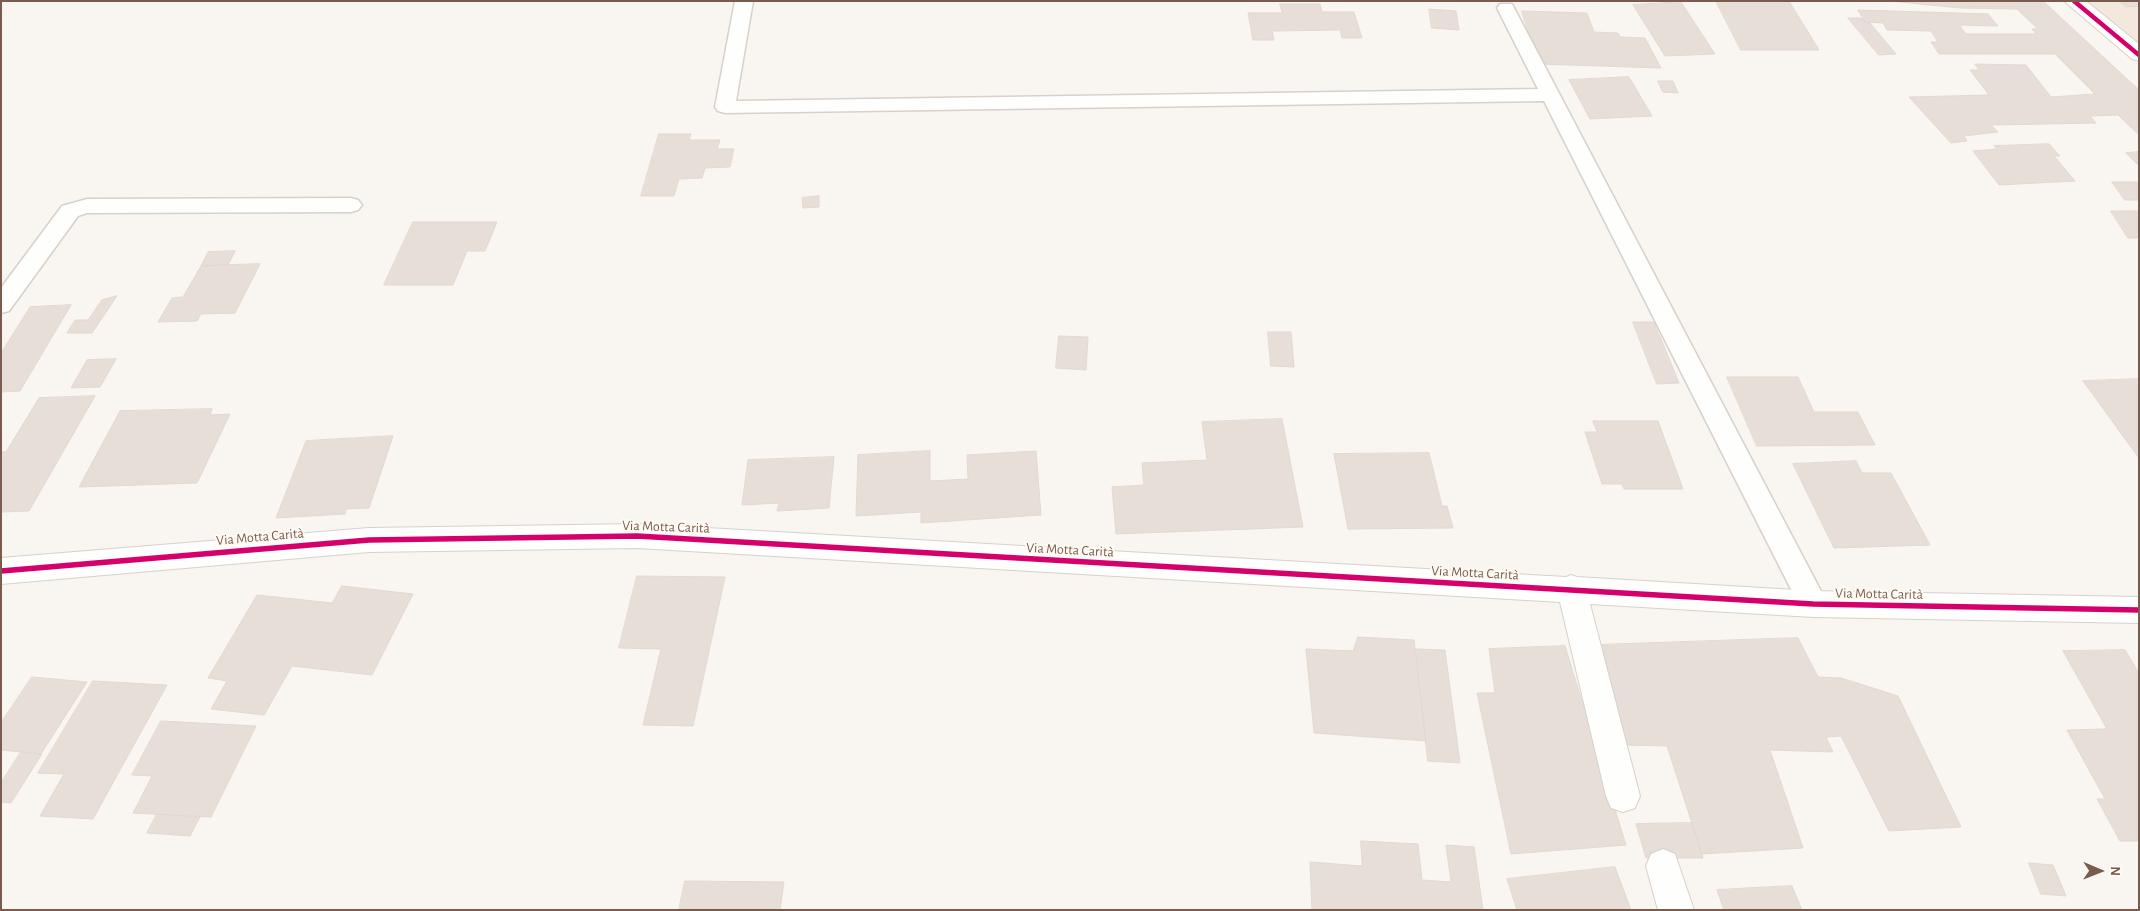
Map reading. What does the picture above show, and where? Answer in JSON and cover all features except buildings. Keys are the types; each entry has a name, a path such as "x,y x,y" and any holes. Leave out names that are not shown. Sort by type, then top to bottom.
{"street":[{"path":"2074,1 2139,54"},
{"name":"Via Motta Carità","path":"1,571 369,540 636,536 1571,588 1813,604 2139,610"},
{"path":"1571,588 1623,796"},
{"path":"1663,866 1676,910"}],"lane":[{"path":"744,1 725,107 1551,94"},
{"path":"1506,8 1813,604"},
{"path":"1,305 70,211 87,206 351,205"}],"shaded area":[{"path":"2078,1 2139,1 2139,51"}],"cycle path":[{"path":"2074,1 2139,55"},
{"path":"1,571 369,540 637,536 1813,604 2139,610"}]}
